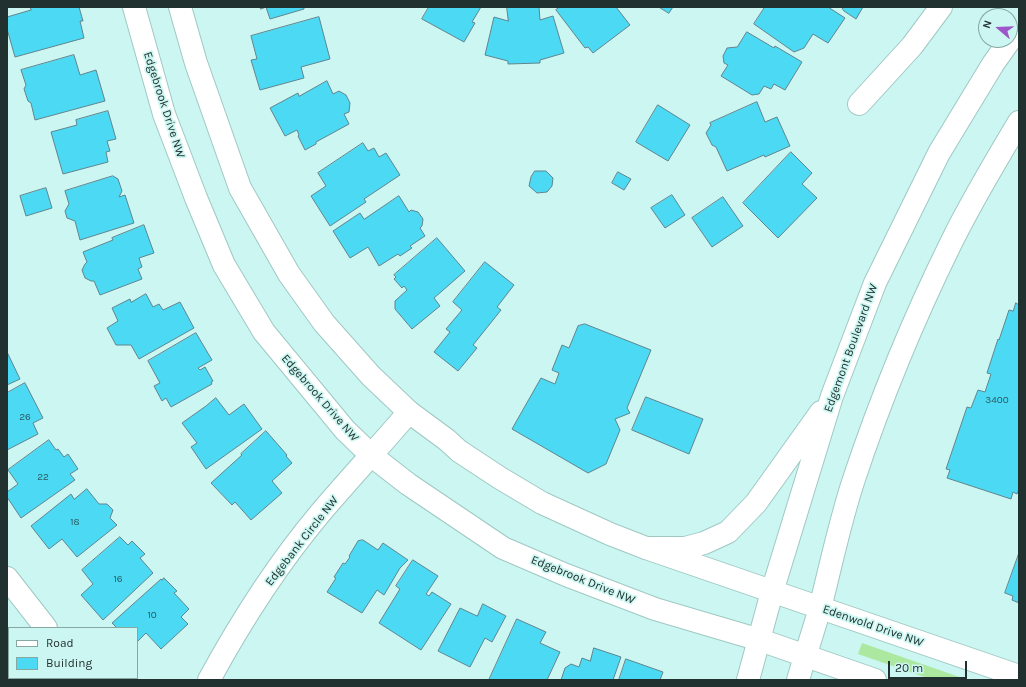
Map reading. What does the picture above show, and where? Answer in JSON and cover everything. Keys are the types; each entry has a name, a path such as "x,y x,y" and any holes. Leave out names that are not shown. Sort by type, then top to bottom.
{"street":[{"name":"Edgebrook Drive NW","path":"134,7 164,114 196,198 224,265 264,332 345,430 372,456 408,484 503,548 566,575 655,609 805,655"},
{"path":"180,7 196,63 238,181 289,274 324,323 371,376 409,412 479,465 542,503 610,534 646,548 772,592"},
{"path":"859,104 912,46 941,7"},
{"name":"Edgemont Boulevard NW","path":"748,680 772,592 832,396 875,283 938,153 1004,48"},
{"path":"798,680 820,608 854,481 897,361 951,242 1019,122"},
{"path":"646,548 685,548 704,543 728,532 756,503 832,396"},
{"name":"Edgebank Circle NW","path":"209,680 226,648 285,559 322,511 372,456 409,412"},
{"path":"7,578 45,627"},
{"name":"Edenwold Drive NW","path":"772,592 1019,676"},
{"path":"805,655 875,680"}],"green space":[{"path":"862,643 968,680 933,680 858,654"}],"building":[{"path":"30,7 79,7 83,21 80,21 84,38 15,57 7,29 7,17 31,10"},
{"path":"266,7 304,7 304,9 270,19"},
{"path":"429,7 481,7 472,22 475,23 464,42 422,19"},
{"path":"507,7 539,7 540,20 553,16 564,53 540,60 540,63 508,64 508,61 485,55 494,17 508,21"},
{"path":"560,7 616,7 630,25 593,53 588,47 585,48 556,10"},
{"path":"659,7 673,7 669,13"},
{"path":"765,7 828,7 845,18 828,43 813,34 804,48 794,52 754,24"},
{"path":"842,7 863,7 856,19 844,11"},
{"path":"319,17 330,59 301,67 304,78 260,90 251,60 257,59 251,36"},
{"path":"747,32 802,62 785,90 774,84 771,89 764,86 759,94 752,95 721,76 728,65 724,63 723,56 727,48 737,47"},
{"path":"74,55 80,75 96,70 105,101 35,120 31,103 28,101 24,89 26,85 21,70"},
{"path":"327,81 333,94 339,91 346,95 350,103 349,112 344,114 349,124 316,142 316,144 305,150 298,136 297,130 285,136 270,108 298,93 299,96"},
{"path":"757,102 765,122 777,117 790,146 765,157 764,155 727,171 716,147 712,145 706,133 711,125 710,123"},
{"path":"658,105 690,125 668,161 636,142"},
{"path":"108,111 116,139 107,141 110,151 106,152 108,162 63,174 51,132 77,125 76,120"},
{"path":"363,143 368,151 374,148 379,157 386,153 400,175 364,199 366,202 330,226 311,196 326,186 318,173"},
{"path":"791,152 812,173 802,184 817,198 778,238 743,203"},
{"path":"535,171 546,171 553,178 552,186 547,192 537,193 529,186 531,177"},
{"path":"618,172 631,179 624,190 612,183"},
{"path":"113,176 118,179 122,191 119,197 125,195 134,223 80,240 75,221 67,218 65,211 69,204 65,191"},
{"path":"46,188 52,208 26,216 20,196"},
{"path":"672,195 685,215 665,228 651,208"},
{"path":"399,196 409,212 411,210 418,212 423,219 422,226 420,228 425,236 410,246 412,248 400,256 398,254 379,266 368,247 350,258 333,231 360,213 364,219"},
{"path":"723,197 743,226 712,247 692,218"},
{"path":"144,225 154,253 139,258 142,267 138,269 142,279 100,295 94,281 85,278 82,270 87,262 83,252"},
{"path":"437,238 465,271 434,298 440,306 412,329 395,309 395,301 407,290 404,286 402,288 394,279 396,277 394,275"},
{"path":"485,262 514,285 497,307 501,310 473,345 477,348 458,371 434,352 450,332 446,329 462,310 453,302"},
{"path":"146,294 153,307 159,304 163,310 180,302 194,328 139,359 131,345 116,345 107,328 118,321 112,308 130,299 131,302"},
{"path":"1016,303 1019,305 1019,489 1017,494 1013,492 1011,499 947,478 950,470 946,469 967,407 971,408 978,390 985,392 991,374 987,373 998,339 999,340 1009,310 1013,311"},
{"path":"585,324 651,350 627,408 630,413 615,419 620,430 606,464 588,473 512,429 541,378 555,384 559,373 552,370 562,345 569,348 578,326"},
{"path":"196,333 212,360 198,368 200,370 205,367 213,381 211,382 212,384 171,407 166,398 162,401 154,386 160,383 148,361"},
{"path":"7,352 20,379 7,385"},
{"path":"25,383 43,418 33,423 38,434 7,450 7,393"},
{"path":"646,397 703,419 689,454 632,430"},
{"path":"216,398 229,415 244,404 262,429 206,469 191,447 197,443 182,423"},
{"path":"266,431 292,463 272,481 282,493 251,520 235,502 232,505 211,483"},
{"path":"49,440 56,450 58,449 64,457 68,454 78,469 70,474 75,480 21,518 7,497 7,492 18,484 8,470"},
{"path":"87,489 99,504 107,504 113,510 110,518 117,525 77,557 62,539 49,549 31,526 71,494 74,499"},
{"path":"120,537 128,545 132,541 145,554 140,558 153,573 103,620 81,595 93,584 82,570"},
{"path":"363,540 378,550 383,543 408,560 400,568 384,595 377,590 362,613 327,592 336,578 334,577 343,563 345,564 350,557 349,556 358,541"},
{"path":"1019,553 1019,603 1012,600 1013,596 1005,593"},
{"path":"413,560 438,576 426,594 429,596 432,592 451,604 421,650 379,623 400,589 396,586"},
{"path":"164,578 177,591 174,593 189,609 181,617 188,624 161,649 146,633 138,641 138,627 116,627 112,623 161,579 162,580"},
{"path":"483,604 506,616 492,642 485,638 470,667 438,651 460,608 477,616"},
{"path":"517,619 546,632 540,643 560,652 547,680 489,680"},
{"path":"594,648 621,657 613,680 561,680 565,668 571,664 579,667 582,658 590,661"},
{"path":"626,659 663,672 660,680 619,680"},
{"path":"7,668 8,679 18,680 7,680"}]}
